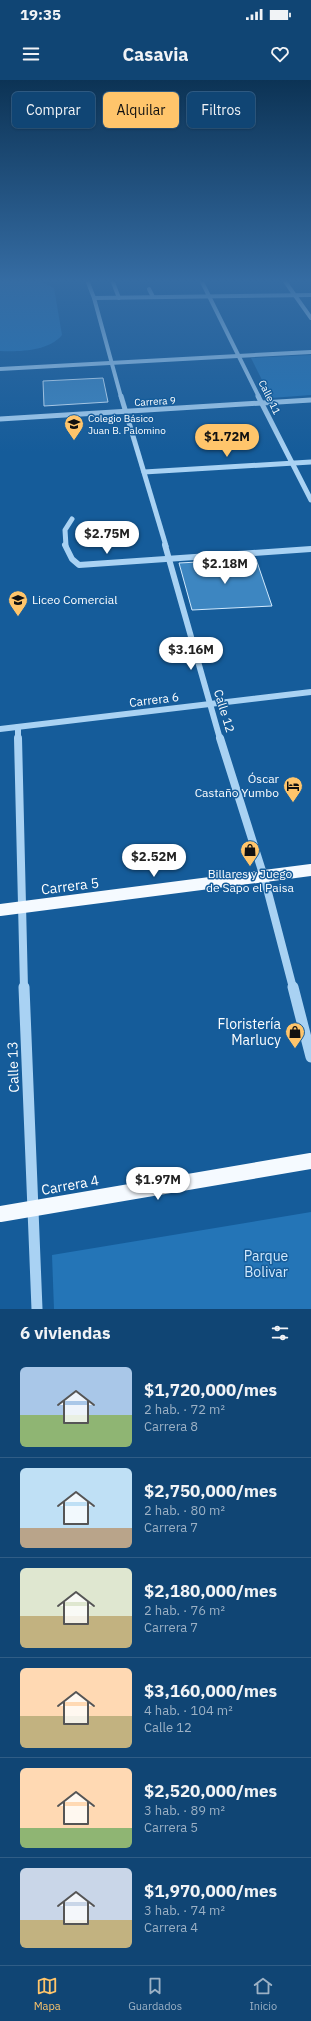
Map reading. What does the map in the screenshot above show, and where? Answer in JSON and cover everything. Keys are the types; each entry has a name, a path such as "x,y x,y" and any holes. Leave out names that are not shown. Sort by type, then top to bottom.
{"main road":[{"name":"Carrera 5","path":"0,910 311,870"},
{"name":"Carrera 4","path":"0,1214 311,1161"}],"street":[{"name":"Calle 12","path":"105,337 125,411 170,560 209,704 264,877 311,1057"},
{"name":"Calle 11","path":"229,337 311,500"},
{"path":"0,368 311,352"},
{"name":"Carrera 9","path":"0,419 311,400"},
{"path":"144,472 311,462"},
{"path":"72,519 65,533 68,557 73,563 88,566 311,549"},
{"name":"Carrera 6","path":"0,729 311,692"},
{"name":"Calle 13","path":"18,727 21,907 37,1309"}],"green space":[{"path":"0,337 59,337 50,344 25,351 0,351"},
{"path":"311,355 311,395 271,398 251,358"},
{"name":"Parque Bolivar","path":"311,1212 311,1309 54,1309 52,1255"}],"building":[{"path":"103,378 108,402 44,406 43,381"},
{"path":"256,559 272,606 192,610 179,563"}],"place":[{"name":"Colegio Básico Juan B. Palomino","path":"74,441"},
{"name":"Liceo Comercial","path":"18,617"},
{"name":"Óscar Castaño Yumbo","path":"293,803"},
{"name":"Billares y Juego de Sapo el Paisa","path":"250,867"},
{"name":"Floristería Marlucy","path":"295,1049"}]}
